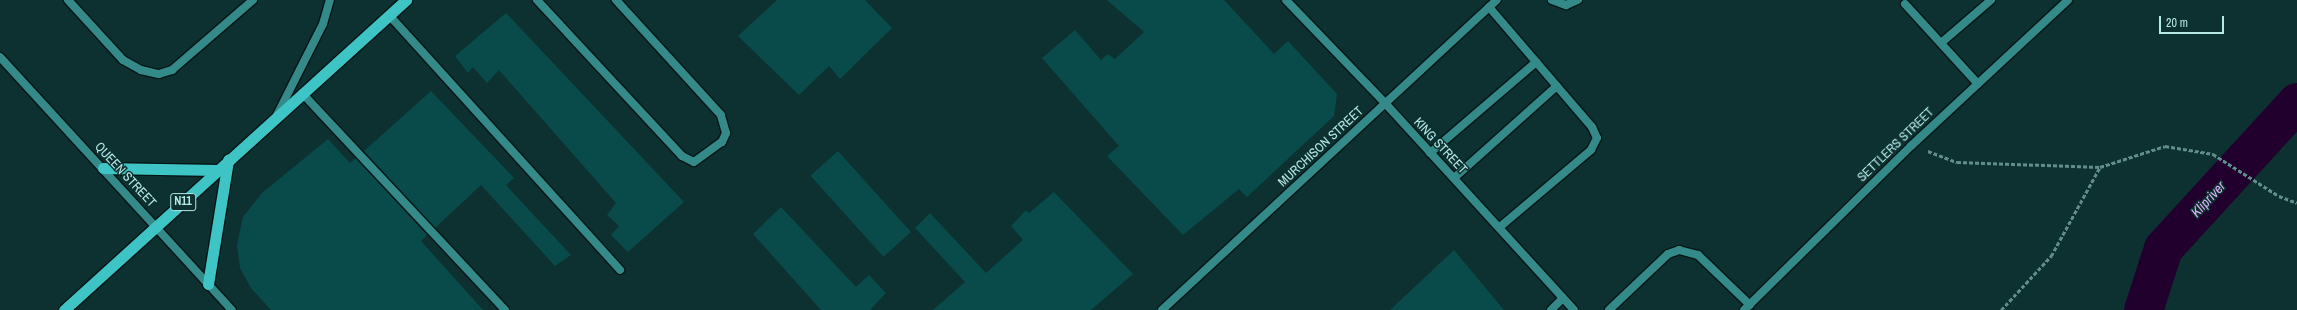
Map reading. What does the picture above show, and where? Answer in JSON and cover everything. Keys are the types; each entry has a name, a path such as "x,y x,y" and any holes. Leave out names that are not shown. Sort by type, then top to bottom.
{"highway":[{"name":"N11","path":"64,310 406,0"},
{"path":"208,284 228,160"},
{"path":"103,168 217,170"}],"street":[{"path":"68,0 123,60 141,70 159,74 172,70 253,0"},
{"path":"276,117 323,24 330,0"},
{"path":"537,0 682,156 694,162 722,142 726,133 721,115 616,0"},
{"name":"KING STREET","path":"1286,0 1385,103 1574,310"},
{"name":"MURCHISON STREET","path":"1162,310 1497,0"},
{"path":"1552,0 1566,5 1578,0"},
{"path":"1941,43 1990,0"},
{"name":"SETTLERS STREET","path":"1747,307 1912,145 2068,0"},
{"path":"1905,4 1978,84"},
{"path":"1489,7 1592,127 1596,142 1500,228"},
{"path":"389,15 620,270"},
{"name":"QUEEN STREET","path":"0,57 232,310"},
{"path":"1430,153 1536,62"},
{"path":"1454,178 1557,86"},
{"path":"302,94 505,310"},
{"path":"1609,310 1668,254 1679,250 1698,255 1747,307"},
{"path":"1551,310 1563,298"}],"path":[{"path":"1912,145 1957,162 2100,167 2165,146 2213,154 2266,188 2297,203"},
{"path":"2001,310 2051,256 2100,167"}],"building":[{"path":"777,0 865,0 892,28 840,79 829,66 799,95 738,36"},
{"path":"1107,0 1224,0 1274,54 1288,41 1337,94 1334,116 1247,197 1239,189 1183,235 1107,156 1119,146 1042,58 1075,30 1101,60 1108,54 1115,59 1144,32"},
{"path":"506,13 684,202 628,252 611,235 619,226 607,215 616,203 499,70 487,83 473,67 468,73 455,56"},
{"path":"431,91 514,178 506,185 571,255 555,266 481,185 435,228 364,151"},
{"path":"328,139 350,163 356,158 427,235 421,241 483,310 271,310 251,288 240,268 237,245 243,217 262,193"},
{"path":"838,151 911,232 883,257 811,176"},
{"path":"1054,192 1133,274 1091,310 933,310 965,282 915,228 930,213 986,273 1023,240 1011,226 1026,210 1029,213"},
{"path":"781,207 856,287 869,275 886,293 870,310 821,310 753,234"},
{"path":"1454,250 1504,310 1390,310"}],"waterway":[{"name":"Klipriver","path":"2143,310 2163,248 2297,102"}]}
